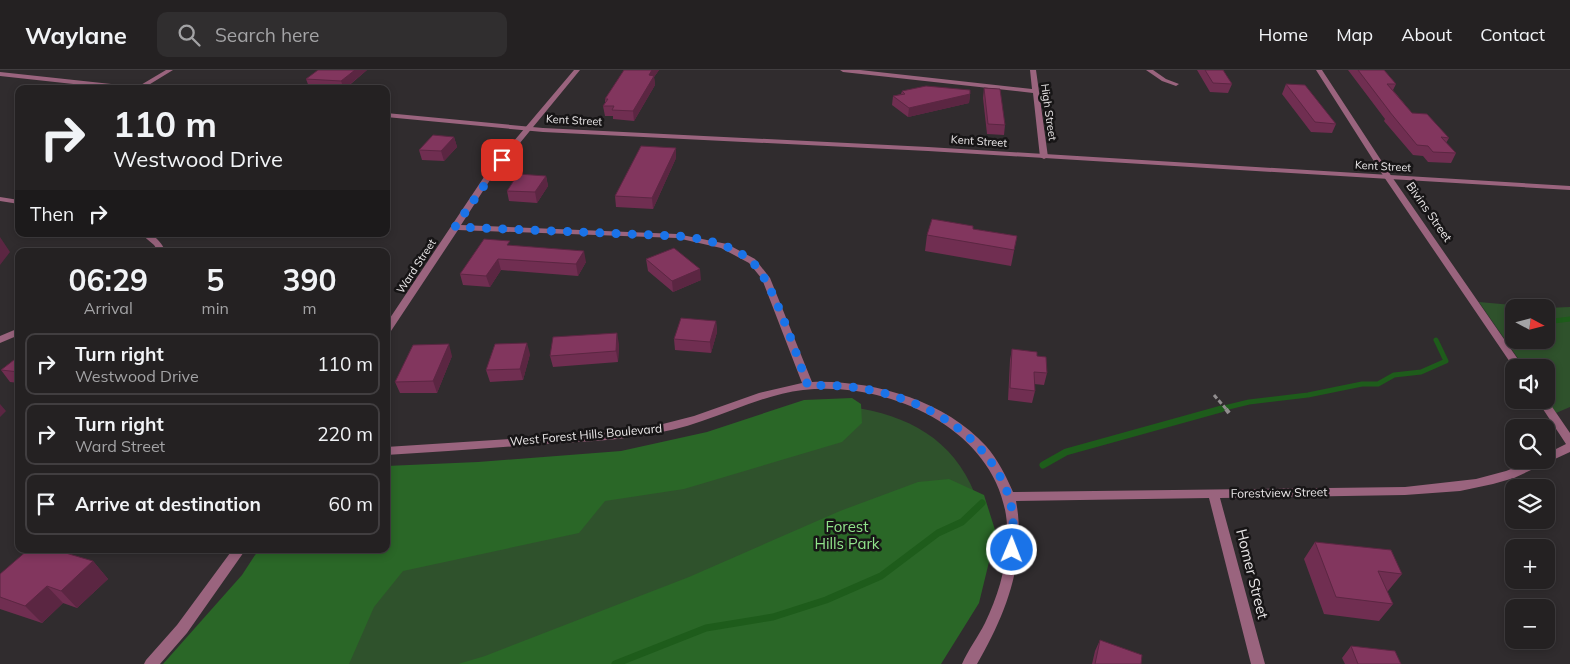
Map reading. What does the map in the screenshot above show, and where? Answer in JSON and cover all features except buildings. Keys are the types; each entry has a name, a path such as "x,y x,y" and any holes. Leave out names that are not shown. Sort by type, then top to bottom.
{"street":[{"path":"145,85 170,70"},
{"name":"Ward Street","path":"390,326 490,176 576,70"},
{"path":"843,70 1036,91"},
{"name":"High Street","path":"1033,70 1044,157"},
{"path":"1149,70 1164,80 1176,84"},
{"name":"Bivins Street","path":"1318,70 1388,177 1513,359"},
{"path":"0,74 101,85"},
{"name":"Kent Street","path":"390,115 527,129 928,149 1570,188"},
{"path":"0,199 15,201"},
{"path":"455,227 678,236 724,246 752,261 766,278 808,386"},
{"path":"150,237 160,248"},
{"path":"0,340 15,333"},
{"name":"West Forest Hills Boulevard","path":"390,451 605,436 654,430 704,417 768,394 827,384 872,390 917,405 958,428 984,453 1002,481 1009,497 1013,535 1011,565 998,607 985,636 969,664"},
{"path":"1548,409 1570,442"},
{"name":"Forestview Street","path":"1555,454 1570,447"},
{"name":"Forestview Street","path":"1009,497 1406,492 1448,489 1490,482 1521,469"},
{"name":"Homer Street","path":"1213,493 1258,664"},
{"path":"151,664 182,629 237,553"}],"path":[{"path":"1214,395 1229,413"}],"green space":[{"path":"1479,302 1505,304 1505,340"},
{"path":"1570,307 1570,407 1556,413 1553,409 1555,409 1555,359 1518,359 1512,349 1555,349 1555,308"},
{"path":"852,398 861,404 862,423 842,442 684,489 605,501 579,533 403,571 374,607 349,664 163,664 242,575 256,553 390,553 390,466 478,462 621,451 707,432 804,400"},
{"name":"Forest Hills Park","path":"851,407 891,416 926,433 941,444 954,458 966,475 975,494 926,664 171,664 379,553 390,553 390,548 627,460"},
{"path":"949,479 984,495 996,533 979,603 941,664 458,664 485,656 689,577 840,511 918,482"}],"waterway":[{"path":"1555,321 1570,319"},
{"path":"1216,410 1249,402 1308,395 1362,384 1378,384 1394,375 1421,372 1446,361 1436,340"},
{"path":"1043,465 1066,452 1221,409"},
{"path":"615,664 706,628 773,617 826,600 881,576 938,533 962,522 982,503"}],"route":[{"path":"502,160 455,227 678,236 710,242 737,252 752,261 766,278 808,386 827,384 872,390 896,397 917,405 958,428 984,453 1002,481 1009,497 1012,515 1012,550"}]}
